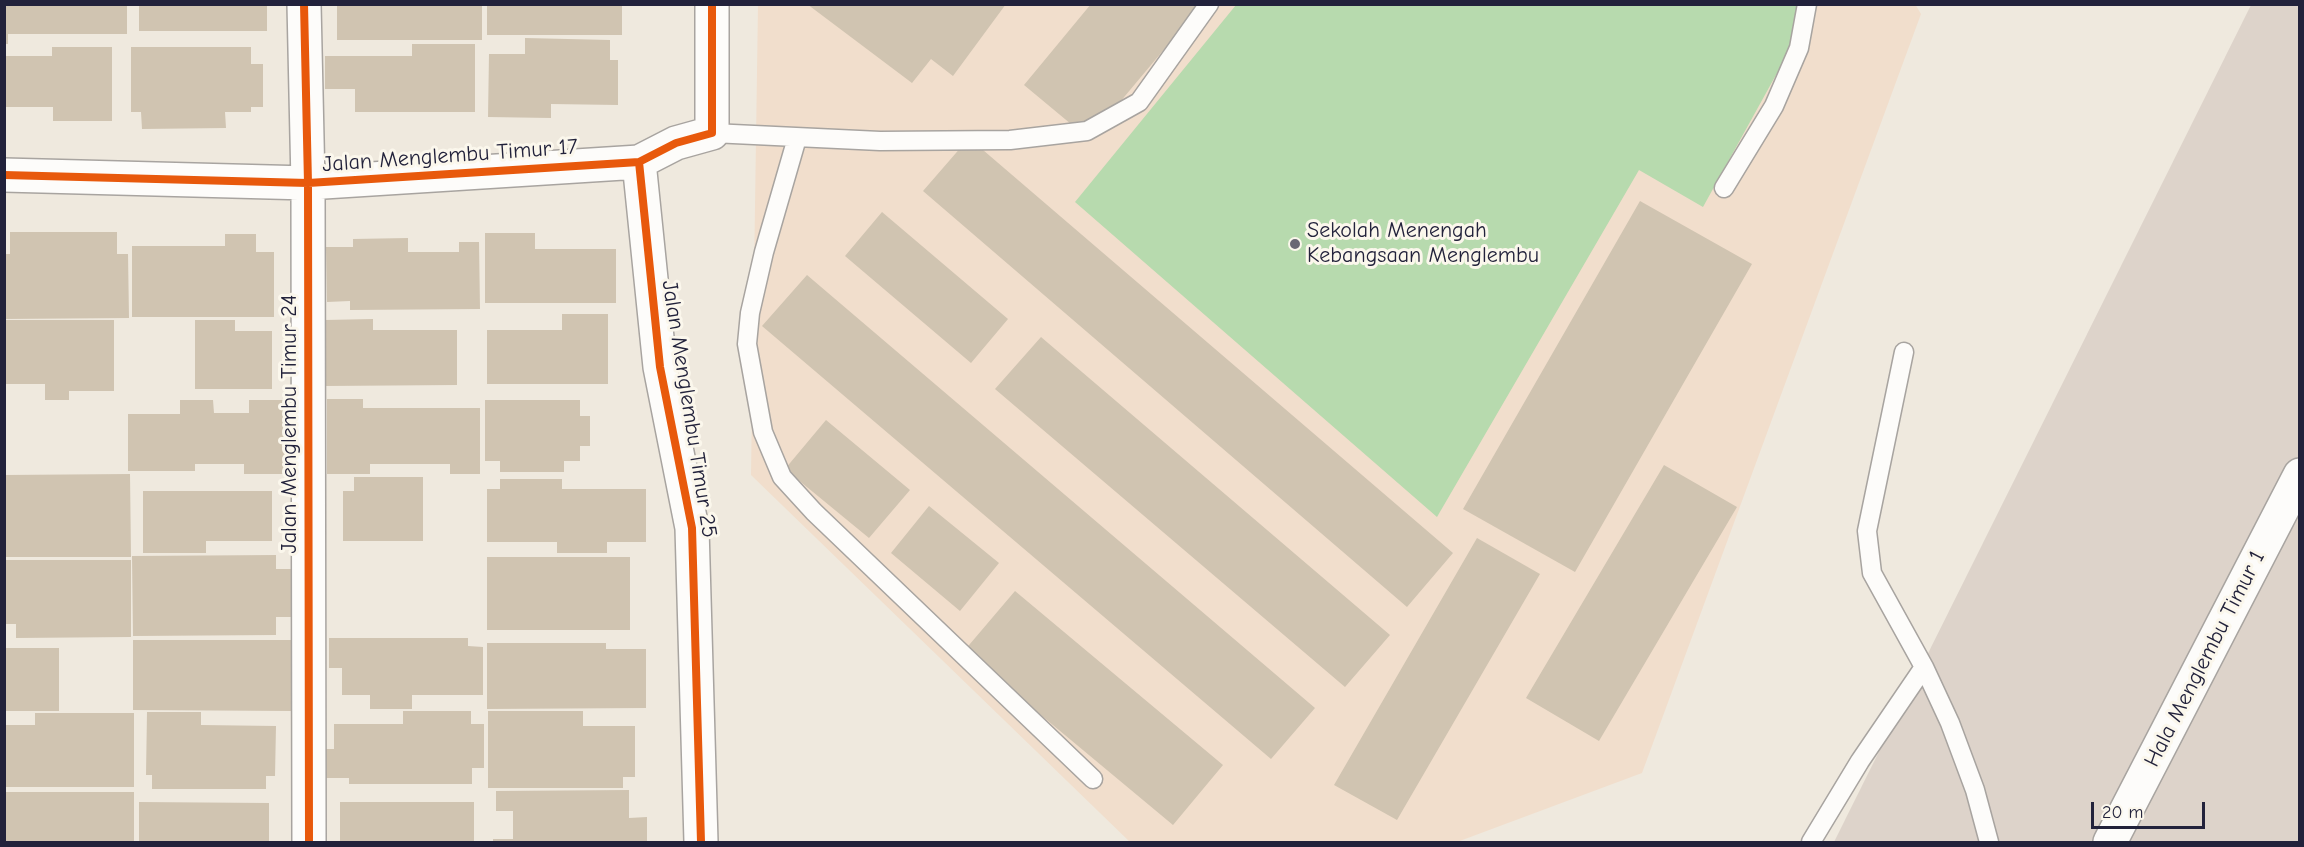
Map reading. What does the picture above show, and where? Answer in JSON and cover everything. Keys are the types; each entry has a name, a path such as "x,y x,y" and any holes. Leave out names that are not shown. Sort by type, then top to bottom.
{"street":[{"name":"Jalan Menglembu Timur 24","path":"304,4 308,183 309,843"},
{"path":"712,4 712,133"},
{"name":"Jalan Menglembu Timur 17","path":"4,175 308,183 639,162 676,144 712,133"},
{"name":"Jalan Menglembu Timur 25","path":"639,162 660,367 692,528 701,843"},
{"name":"Hala Menglembu Timur 1","path":"2110,842 2300,475"}],"lane":[{"path":"712,133 797,138 1010,140 1087,131 1138,102 1209,4"},
{"path":"1724,188 1774,106 1799,48 1807,4"},
{"path":"797,138 764,252 750,313 747,344 763,432 782,477 814,512 1093,779"},
{"path":"1904,352 1867,531 1872,573 1924,667 1950,723 1975,790 1989,843"},
{"path":"1811,843 1860,761 1924,667"}],"shaded area":[{"name":"Sekolah Menengah Kebangsaan Menglembu","path":"1915,4 1921,14 1642,773 1457,842 1130,842 751,475 758,5"},
{"path":"2251,5 2299,5 2299,842 1834,842"}],"green space":[{"path":"1800,4 1787,55 1703,207 1639,170 1437,517 1075,202 1236,5"}],"building":[{"path":"4,4 127,4 127,34 8,34 8,44 4,44"},
{"path":"139,4 267,4 267,31 139,31"},
{"path":"337,4 482,4 482,40 337,40"},
{"path":"487,4 622,4 622,35 487,35"},
{"path":"807,4 1006,4 953,76 931,59 912,83"},
{"path":"1091,4 1202,4 1089,139 1024,85"},
{"path":"525,38 610,40 610,60 618,60 618,105 551,104 551,118 488,117 489,54 525,54"},
{"path":"412,44 475,44 475,112 355,112 355,89 325,89 325,56 412,56"},
{"path":"52,47 112,47 112,121 53,121 53,107 4,107 4,56 52,56"},
{"path":"131,47 251,47 251,64 263,64 263,107 251,107 251,112 225,112 226,128 142,129 141,112 131,112"},
{"path":"969,138 1453,553 1407,607 923,191"},
{"path":"1640,201 1752,264 1575,572 1463,509"},
{"path":"882,212 1008,319 971,363 845,256"},
{"path":"10,232 117,232 117,254 128,254 129,318 4,319 4,254 10,254"},
{"path":"485,233 535,233 535,249 616,249 616,303 485,303"},
{"path":"225,234 256,234 256,252 274,252 274,317 132,317 132,246 225,246"},
{"path":"408,238 408,252 459,252 459,242 479,242 480,309 350,310 350,301 327,302 326,247 353,247 353,239"},
{"path":"807,275 1315,708 1271,759 762,326"},
{"path":"562,314 608,314 608,384 487,384 487,330 562,330"},
{"path":"373,319 373,330 457,330 457,385 325,386 325,320"},
{"path":"4,320 114,320 114,391 69,391 69,400 45,400 45,384 4,384"},
{"path":"195,320 235,320 235,331 272,331 272,389 195,389"},
{"path":"1041,337 1390,635 1345,687 995,389"},
{"path":"327,399 363,399 363,408 480,408 480,474 450,474 450,464 370,464 370,474 327,474"},
{"path":"180,400 213,400 214,413 249,413 249,400 290,400 291,474 244,474 244,464 195,464 195,471 128,471 128,414 180,414"},
{"path":"485,400 580,400 580,416 590,416 590,446 580,446 580,461 564,461 564,472 500,472 500,461 485,461"},
{"path":"826,420 910,490 869,538 785,469"},
{"path":"1664,465 1737,507 1599,741 1526,698"},
{"path":"130,474 131,557 4,557 4,475"},
{"path":"354,477 423,477 423,541 343,541 343,491 354,491"},
{"path":"500,479 562,479 562,489 646,489 646,542 607,542 607,553 557,553 557,542 487,542 487,489 500,489"},
{"path":"143,491 272,491 272,541 206,541 206,553 143,553"},
{"path":"929,506 999,563 960,611 891,553"},
{"path":"1477,538 1540,574 1397,820 1334,785"},
{"path":"276,555 276,569 291,569 291,617 276,617 276,635 133,636 132,556"},
{"path":"487,557 630,557 630,630 487,630"},
{"path":"4,560 131,560 131,637 16,638 16,624 4,624"},
{"path":"1015,591 1223,765 1173,825 964,651"},
{"path":"329,638 468,638 468,646 483,647 483,695 412,695 412,709 370,709 370,695 342,695 342,668 329,668"},
{"path":"133,640 291,640 291,711 133,710"},
{"path":"487,643 606,643 606,649 646,649 646,708 487,709"},
{"path":"4,648 59,648 59,711 4,711"},
{"path":"403,711 471,711 471,724 484,724 484,768 472,768 472,784 349,784 349,778 326,778 326,749 334,749 334,724 403,724"},
{"path":"488,711 583,711 583,726 635,726 635,777 623,777 623,788 488,788"},
{"path":"147,712 201,712 201,725 276,726 275,776 266,776 266,789 152,789 152,775 146,775"},
{"path":"35,713 134,713 134,787 4,787 4,725 35,725"},
{"path":"629,790 629,818 647,817 647,842 493,842 493,839 513,839 513,811 496,811 496,791"},
{"path":"4,792 134,792 134,842 4,842"},
{"path":"139,802 269,803 269,842 139,842"},
{"path":"340,802 474,802 474,842 340,842"}],"cycle path":[{"path":"304,4 308,183 309,842"},
{"path":"4,175 308,183 639,162 676,143 712,133 712,4"},
{"path":"639,162 660,367 692,528 701,842"}],"place":[{"name":"Sekolah Menengah Kebangsaan Menglembu","path":"1295,244"}]}
